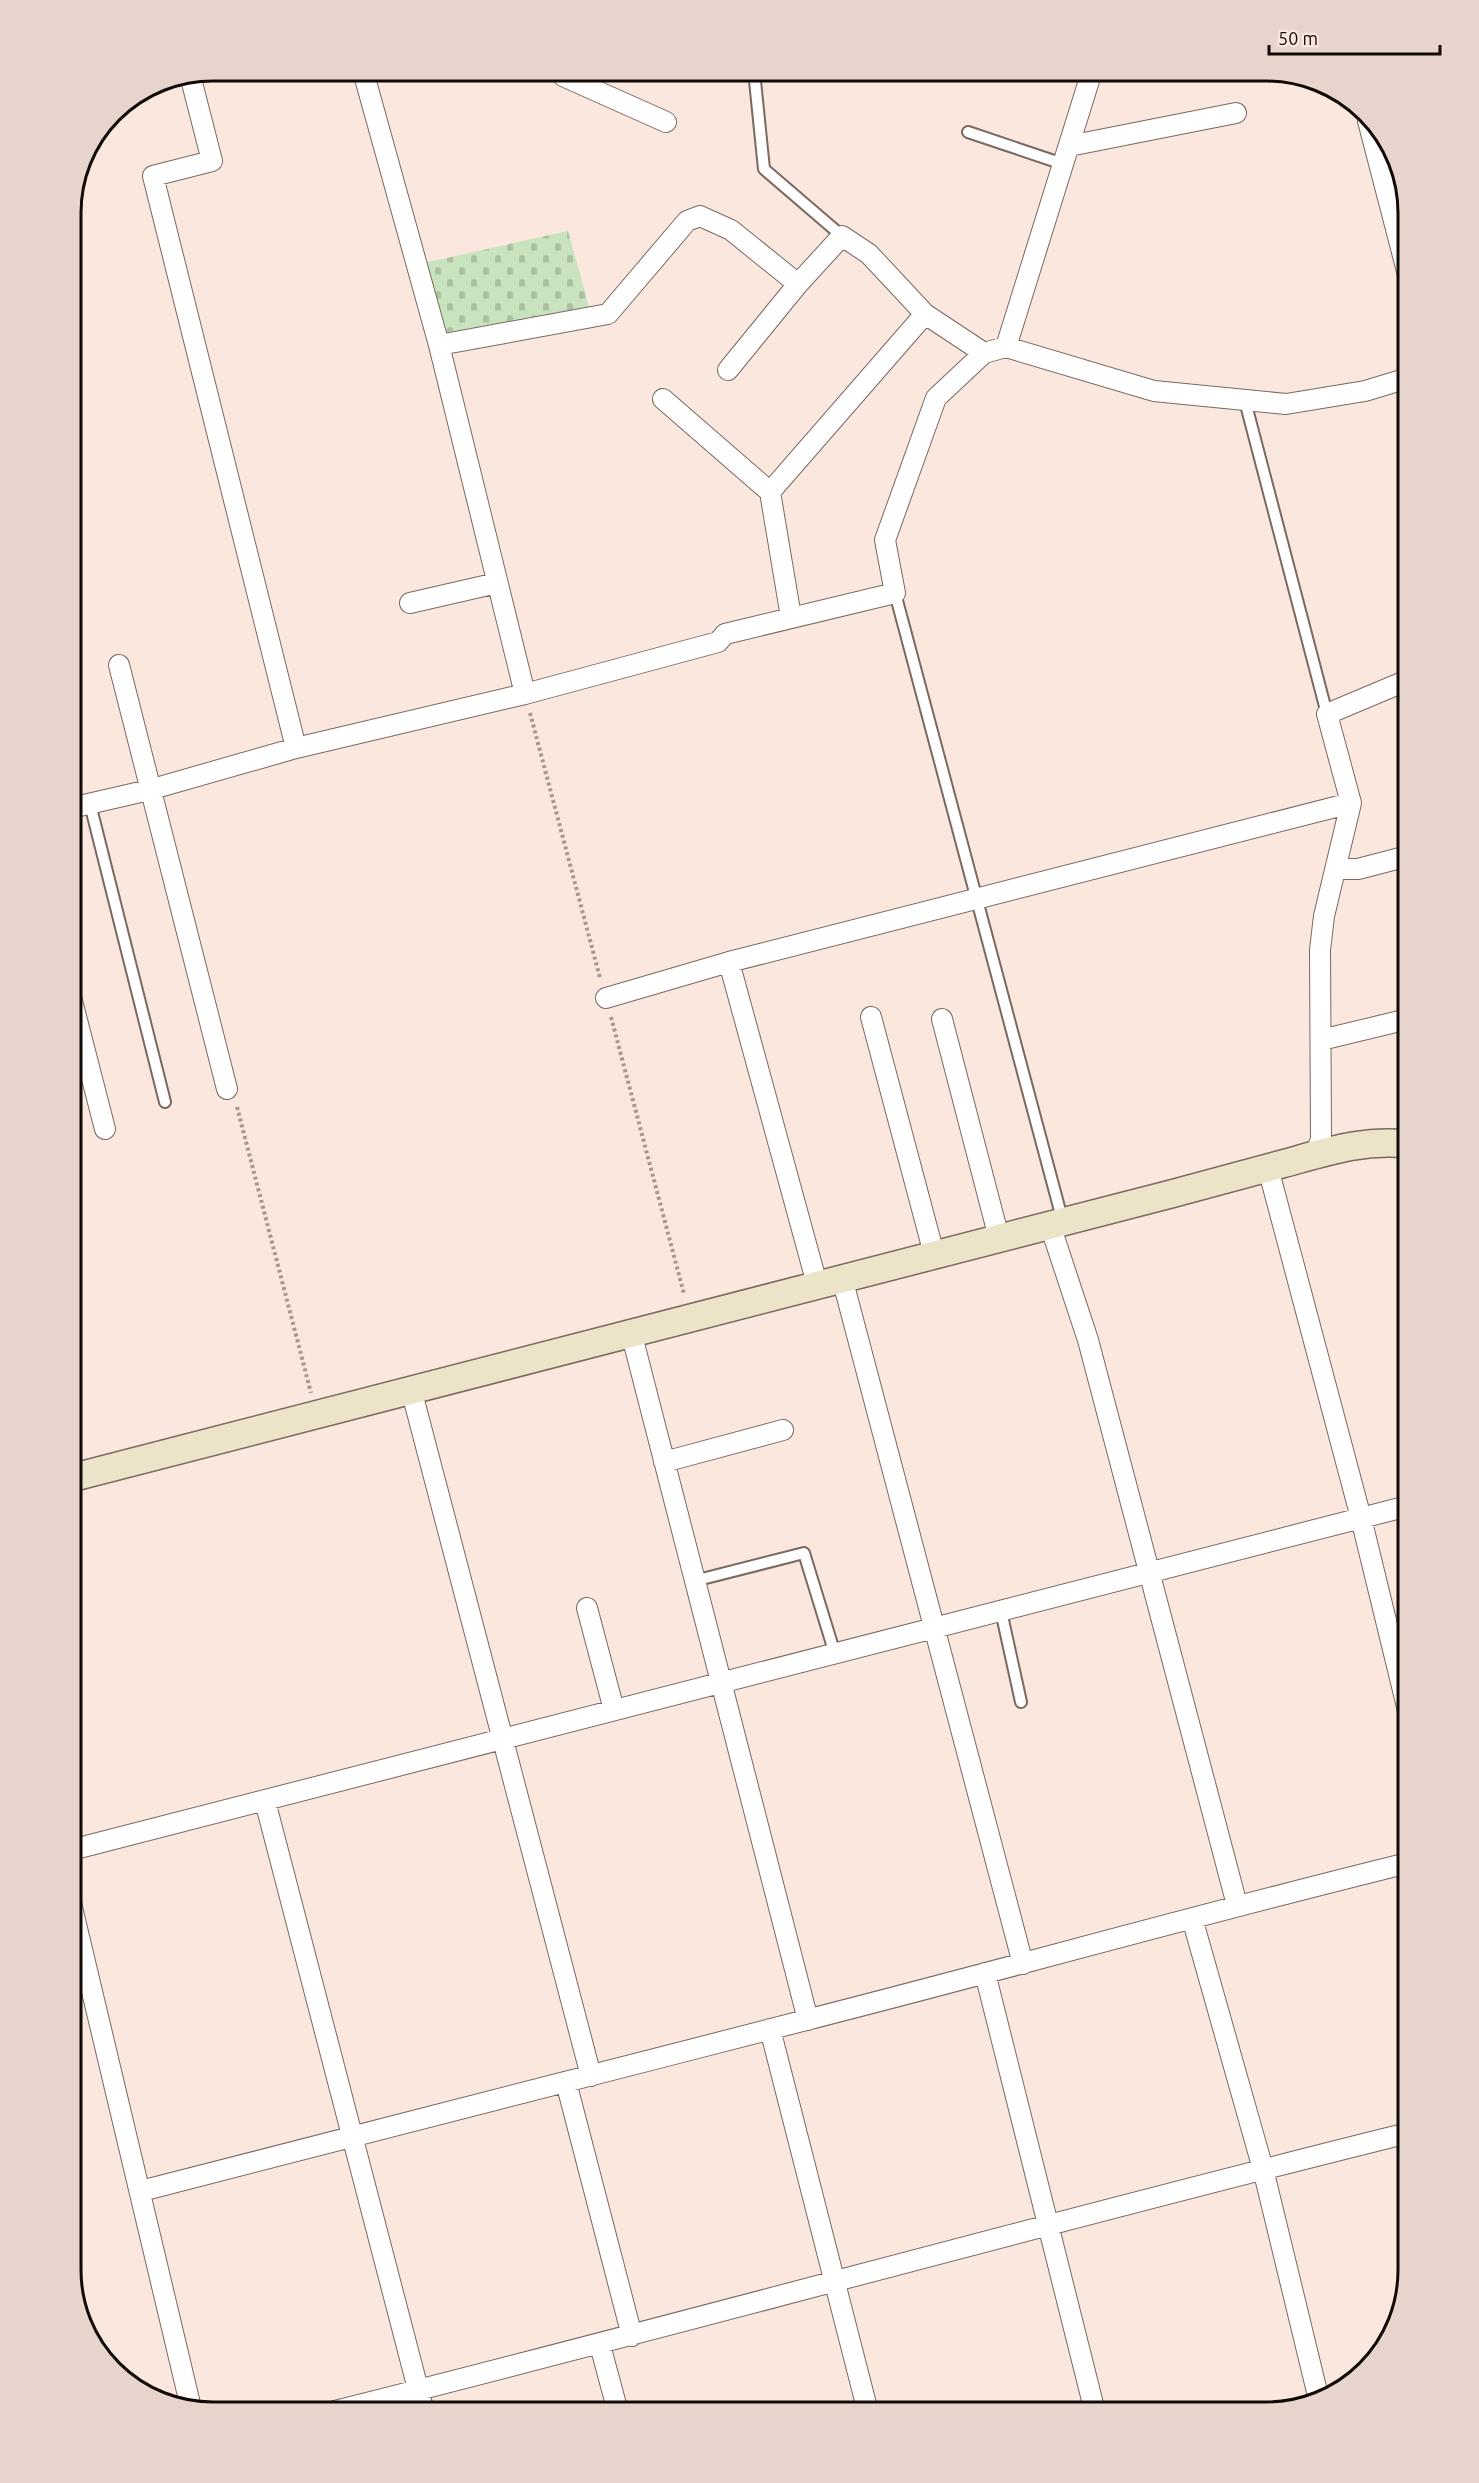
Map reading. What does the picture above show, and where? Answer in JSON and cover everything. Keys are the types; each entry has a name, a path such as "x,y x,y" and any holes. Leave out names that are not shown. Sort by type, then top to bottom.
{"street":[{"path":"366,81 439,345 525,694"},
{"path":"574,81 666,122"},
{"path":"1006,347 1089,81"},
{"path":"192,83 212,161 153,176 296,748"},
{"path":"1066,155 1236,113"},
{"path":"1371,134 1398,236"},
{"path":"439,345 608,314 687,221 700,216 731,230 798,284"},
{"path":"728,370 798,284 842,236 869,255 925,314 984,353"},
{"path":"770,492 925,314"},
{"path":"81,806 149,790 296,748 525,694 718,642 725,634 895,593 885,540 936,398 984,353 1006,347 1154,391 1286,404 1365,391 1398,381"},
{"path":"663,399 770,492 791,617"},
{"path":"410,603 497,583"},
{"path":"119,665 227,1089"},
{"path":"1316,1155 1321,1139 1320,950 1324,916 1351,803 1327,714 1398,684"},
{"path":"606,998 729,962 1351,803"},
{"path":"1336,870 1358,869 1398,859"},
{"path":"729,962 829,1281 933,1629 1023,1964"},
{"path":"871,1017 934,1254"},
{"path":"942,1019 999,1238"},
{"path":"1321,1040 1398,1021"},
{"path":"81,1036 105,1129"},
{"path":"81,1475 1362,1143 1384,1141 1398,1143"},
{"path":"1268,1168 1361,1518 1398,1669"},
{"path":"1056,1224 1237,1905"},
{"path":"631,1332 808,2020"},
{"path":"411,1389 501,1741 591,2076"},
{"path":"664,1462 783,1430"},
{"path":"81,1847 1398,1509"},
{"path":"587,1608 614,1710"},
{"path":"265,1801 422,2402"},
{"path":"141,2192 351,2135 591,2076 1023,1964 1237,1905 1398,1865"},
{"path":"1192,1918 1263,2169 1317,2392"},
{"path":"81,1948 189,2399"},
{"path":"984,1973 1092,2402"},
{"path":"770,2029 865,2402"},
{"path":"566,2082 632,2336"},
{"path":"371,2402 600,2345 1263,2169 1398,2135"},
{"path":"600,2345 615,2402"}],"lane":[{"path":"755,81 764,169 842,236"},
{"path":"968,132 1066,155"},
{"path":"1245,401 1327,714"},
{"path":"895,593 978,900 1056,1224"},
{"path":"81,809 165,1102"},
{"path":"694,1581 804,1553 835,1654"},
{"path":"1000,1611 1021,1702"}],"path":[{"path":"227,1089 235,1098 316,1414"}],"green space":[{"path":"568,231 589,307 442,333 424,263"}]}
